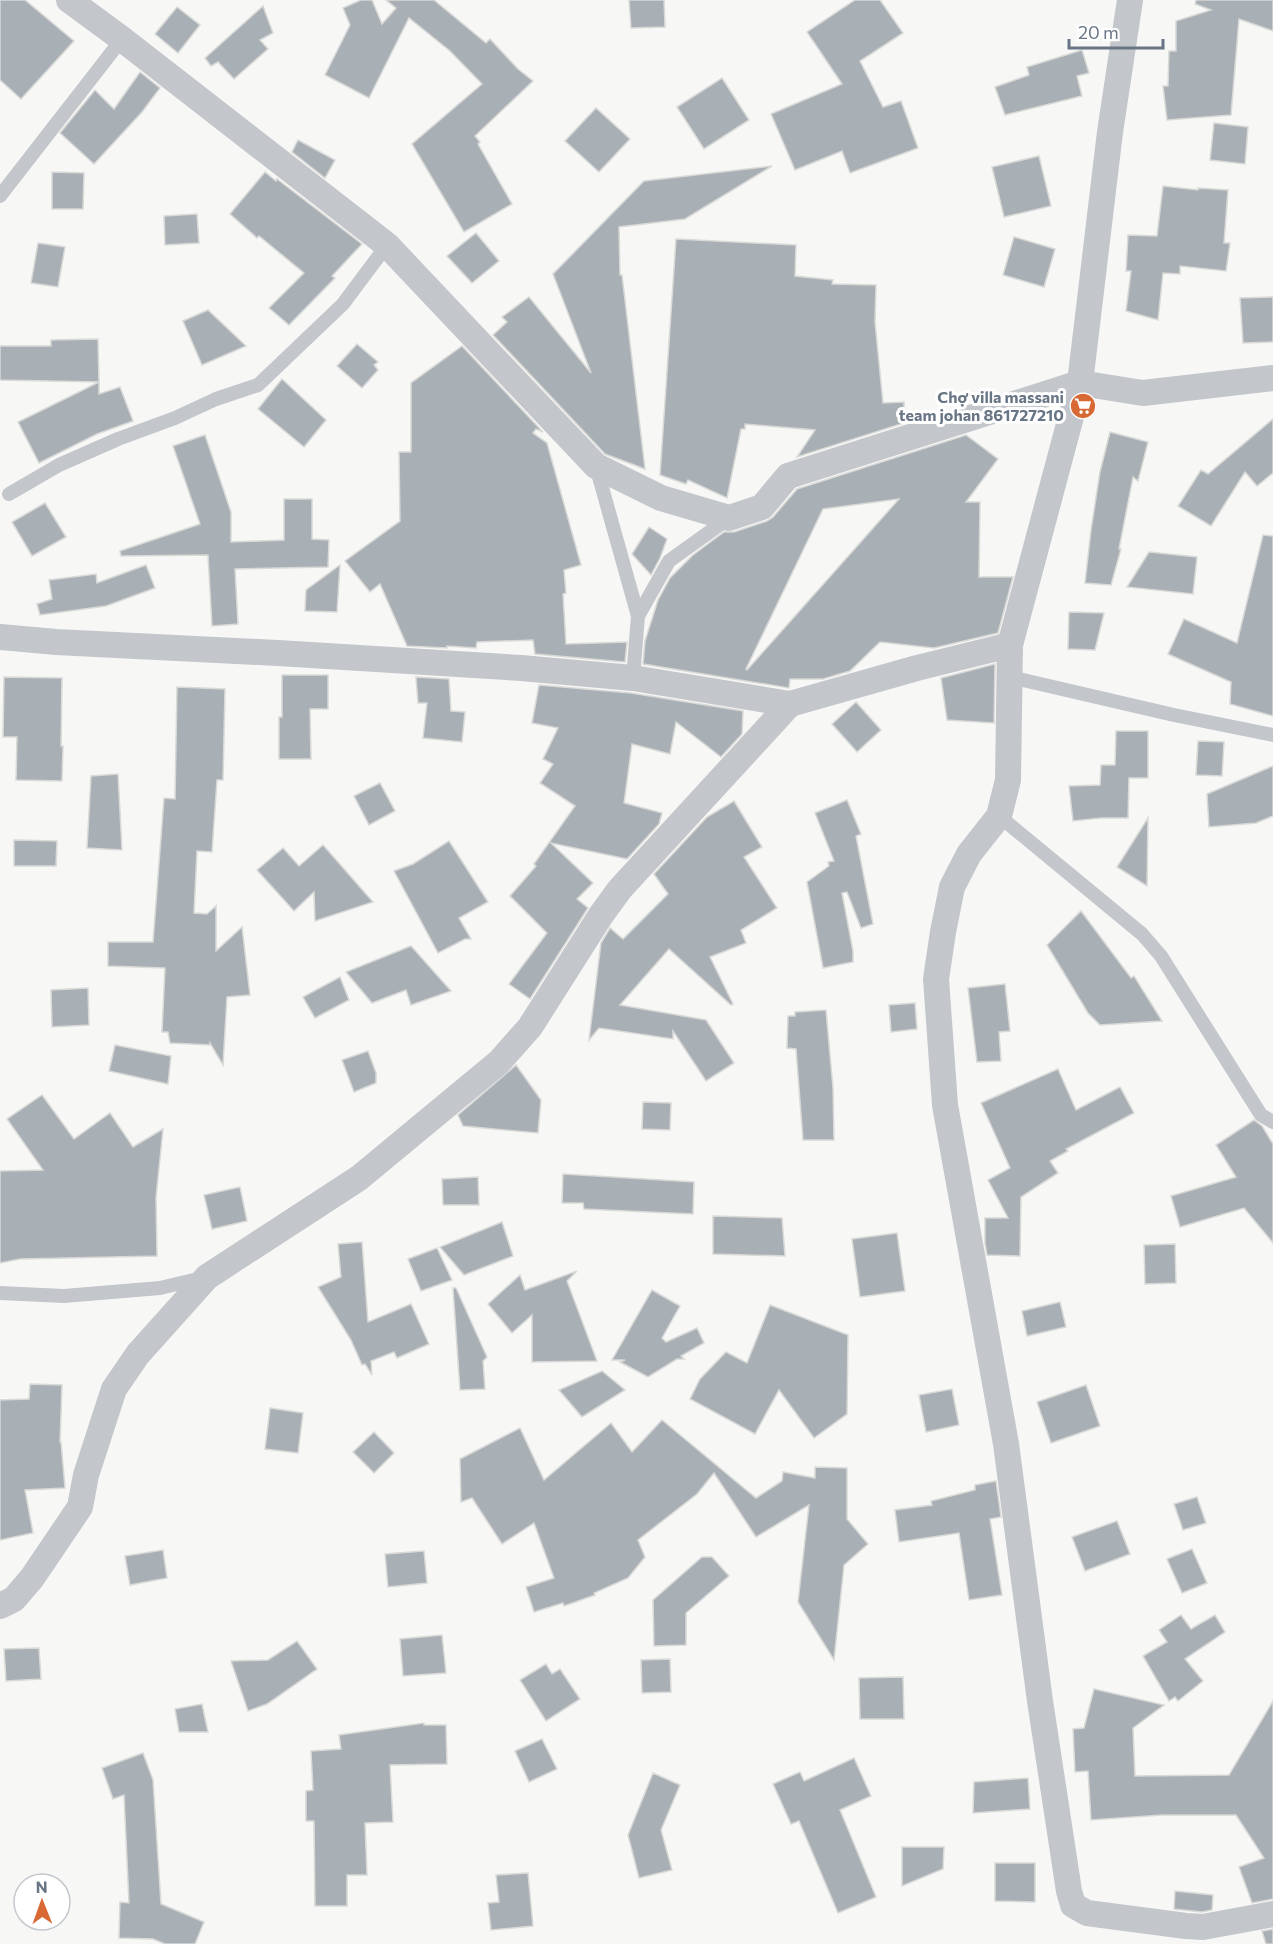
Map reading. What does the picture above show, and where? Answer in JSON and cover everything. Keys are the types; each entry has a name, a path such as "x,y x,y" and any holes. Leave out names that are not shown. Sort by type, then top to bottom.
{"street":[{"path":"69,0 387,245 596,466 661,498 729,518 762,507 789,476 1080,383 1143,393 1273,378"},
{"path":"1130,0 1110,132 1080,383 1010,645 1008,780 999,816 969,854 952,887 943,932 936,979 945,1105 1006,1444 1040,1701 1073,1905 1088,1913 1203,1927 1273,1914"},
{"path":"0,637 521,668 633,678 790,704 917,668 1010,645"},
{"path":"0,1606 14,1599 32,1578 80,1507 86,1475 114,1389 138,1354 207,1277 359,1178 500,1062 530,1027 620,889 790,704"}],"lane":[{"path":"0,196 122,39"},
{"path":"9,494 59,465 118,439 175,418 216,399 258,385 343,304 387,245"},
{"path":"596,466 638,616 633,678"},
{"path":"638,616 669,561 729,518"},
{"path":"1010,677 1273,735"},
{"path":"999,816 1142,934 1161,956 1262,1115 1273,1122"},
{"path":"0,1293 64,1296 160,1288 207,1277"}],"building":[{"path":"0,0 25,0 74,41 21,99 0,80"},
{"path":"361,0 372,0 382,24 396,8 386,0 434,0 486,43 490,39 518,69 533,81 475,136 512,204 464,232 412,144 482,84 450,51 409,18 369,98 325,75 350,25 343,8"},
{"path":"629,0 664,0 665,27 631,28"},
{"path":"855,0 880,0 903,33 860,61 883,107 901,101 918,148 850,173 842,151 795,170 771,114 842,84 807,32"},
{"path":"1196,0 1273,0 1273,31 1239,19 1231,115 1167,120 1163,86 1168,86 1169,51 1176,51 1176,21 1211,10 1195,4"},
{"path":"263,6 273,33 260,40 268,49 234,79 218,62 211,66 205,58"},
{"path":"177,7 200,25 178,53 155,34"},
{"path":"1082,50 1089,73 1077,76 1082,96 1005,115 995,87 1029,75 1027,67"},
{"path":"140,72 160,88 142,112 94,164 60,133 95,90 114,109"},
{"path":"722,78 749,120 704,149 677,107"},
{"path":"596,108 630,139 599,172 565,141"},
{"path":"1214,123 1248,127 1245,164 1210,160"},
{"path":"298,140 335,160 325,178 292,152"},
{"path":"1039,156 1051,206 1004,217 992,167"},
{"path":"772,166 685,219 619,227 620,275 622,275 645,469 605,454 493,335 507,322 502,317 529,297 591,373 553,274 644,181"},
{"path":"52,172 84,173 83,209 52,209"},
{"path":"265,172 362,244 332,276 335,278 289,325 269,308 304,273 259,236 257,238 230,214"},
{"path":"1163,186 1198,190 1198,188 1228,190 1224,243 1230,243 1226,271 1180,266 1180,274 1163,273 1158,320 1126,311 1131,271 1126,271 1128,235 1157,236"},
{"path":"197,214 199,243 165,245 164,216"},
{"path":"476,233 499,261 472,283 447,256"},
{"path":"1014,237 1055,249 1044,287 1003,275"},
{"path":"676,239 796,245 795,276 833,280 832,284 876,285 875,322 883,403 904,402 904,423 797,457 815,430 745,424 745,429 741,429 727,498 688,480 686,484 660,475"},
{"path":"38,243 65,247 58,287 31,283"},
{"path":"1273,297 1273,342 1243,343 1240,298"},
{"path":"208,310 246,346 202,365 183,321"},
{"path":"98,339 99,382 0,380 0,346 51,346 51,340"},
{"path":"357,344 378,362 374,365 378,370 362,388 337,366"},
{"path":"462,346 543,432 536,429 533,433 547,443 581,565 564,570 566,644 627,642 625,662 535,654 533,640 477,642 476,648 407,646 380,584 370,592 345,561 400,521 399,452 411,452 411,383"},
{"path":"282,379 326,420 304,447 258,409"},
{"path":"99,382 99,394 120,387 133,421 97,434 39,463 18,422"},
{"path":"1273,419 1273,473 1257,486 1245,472 1211,526 1178,506 1201,470 1208,474"},
{"path":"1110,432 1148,442 1138,481 1133,477 1119,549 1121,549 1111,585 1085,583 1100,472"},
{"path":"205,435 231,512 231,542 284,540 284,499 312,499 312,539 329,540 328,567 235,569 238,624 212,626 208,555 121,556 120,551 200,524 173,446"},
{"path":"966,435 998,459 966,502 980,502 979,577 1013,577 998,633 934,648 880,642 850,671 823,679 790,679 789,688 643,664 645,641 658,600 670,578 693,555 724,532 734,532 773,517 797,489","holes":["899,499 747,670 823,509"]},
{"path":"45,503 66,537 32,556 12,522"},
{"path":"649,527 667,539 651,575 632,554"},
{"path":"1263,535 1273,536 1273,716 1230,704 1231,682 1168,654 1184,619 1237,643"},
{"path":"1149,552 1197,557 1193,594 1127,587"},
{"path":"146,565 155,588 106,606 40,615 37,604 52,599 49,580 96,574 97,583"},
{"path":"340,565 337,612 305,611 306,590"},
{"path":"1069,612 1104,613 1095,650 1068,649"},
{"path":"995,664 994,723 947,720 941,678"},
{"path":"282,675 328,675 328,709 310,709 311,759 279,759"},
{"path":"4,677 62,678 62,781 16,780 17,737 3,737"},
{"path":"416,677 449,679 451,711 465,712 462,742 423,738 427,703 418,703"},
{"path":"539,685 631,693 743,711 742,734 721,757 676,722 670,754 632,744 624,803 662,813 659,824 627,859 551,843 593,883 577,899 588,908 530,999 509,984 547,933 510,896 536,866 534,864 575,806 540,783 553,764 543,759 558,728 532,723"},
{"path":"177,687 225,689 223,780 217,780 212,852 197,851 194,913 207,914 216,906 216,951 242,927 250,995 227,997 223,1065 210,1043 210,1045 170,1043 168,1032 162,1032 165,968 108,966 108,942 153,942 164,798 175,799"},
{"path":"856,702 881,730 857,752 832,724"},
{"path":"1116,731 1148,731 1148,778 1129,778 1128,818 1073,821 1069,786 1100,785 1101,765 1115,765"},
{"path":"1198,741 1224,742 1222,776 1196,775"},
{"path":"1273,766 1273,816 1256,823 1209,827 1207,794"},
{"path":"118,774 122,850 87,848 91,776"},
{"path":"380,783 395,811 369,825 354,796"},
{"path":"847,800 861,834 856,836 873,924 861,928 847,892 842,893 853,962 823,968 807,882 829,866 828,862 834,861 815,813"},
{"path":"734,801 762,847 744,857 777,908 741,930 746,943 710,957 733,1004 731,1005 669,949 620,1005 706,1020 734,1063 706,1081 673,1031 673,1039 599,1028 589,1040 601,943 610,928 623,939 668,894 654,874 707,817"},
{"path":"1148,818 1147,886 1117,867"},
{"path":"14,840 57,841 56,866 14,866"},
{"path":"449,841 488,902 459,918 471,939 465,939 438,953 394,871 413,864"},
{"path":"323,845 373,902 315,921 314,892 294,911 257,870 283,848 299,866"},
{"path":"1081,911 1131,978 1134,976 1162,1021 1100,1025 1088,1013 1047,945"},
{"path":"411,946 451,991 411,1005 406,990 372,1003 346,972"},
{"path":"340,977 349,1000 315,1018 303,997"},
{"path":"1005,984 1010,1031 999,1032 1001,1061 977,1062 968,988"},
{"path":"88,988 89,1025 52,1027 51,990"},
{"path":"915,1003 917,1029 891,1032 889,1005"},
{"path":"826,1010 833,1088 834,1140 803,1140 796,1049 787,1048 788,1016 795,1016 795,1012"},
{"path":"115,1045 171,1056 168,1084 109,1071"},
{"path":"368,1051 376,1073 376,1083 354,1092 342,1060"},
{"path":"516,1065 541,1100 538,1133 463,1126 458,1115"},
{"path":"1058,1069 1076,1110 1120,1087 1134,1113 1066,1149 1068,1151 1050,1161 1058,1173 1021,1197 1020,1256 987,1255 985,1218 1008,1218 988,1180 1010,1168 981,1103"},
{"path":"42,1095 74,1139 110,1113 133,1147 163,1129 156,1198 157,1256 20,1259 0,1263 0,1171 43,1170 7,1119"},
{"path":"643,1102 671,1103 670,1130 642,1129"},
{"path":"1254,1120 1262,1126 1273,1144 1273,1243 1244,1208 1180,1227 1171,1196 1236,1177 1216,1145"},
{"path":"563,1174 694,1182 693,1214 584,1209 583,1203 562,1203"},
{"path":"478,1177 479,1205 443,1205 442,1179"},
{"path":"240,1187 247,1221 212,1229 204,1195"},
{"path":"713,1216 782,1218 785,1256 713,1254"},
{"path":"502,1222 513,1256 464,1275 440,1247"},
{"path":"897,1233 905,1291 860,1297 852,1239"},
{"path":"362,1242 368,1322 411,1304 429,1344 397,1358 394,1352 371,1361 372,1375 365,1364 362,1365 351,1340 318,1287 341,1277 338,1244"},
{"path":"1175,1244 1176,1283 1145,1284 1144,1245"},
{"path":"437,1248 452,1280 421,1291 408,1259"},
{"path":"577,1271 567,1281 597,1361 532,1362 532,1315 512,1333 488,1304 520,1275 525,1290"},
{"path":"453,1288 456,1288 487,1357 483,1361 485,1389 460,1390"},
{"path":"652,1290 680,1306 662,1338 666,1342 697,1328 704,1343 681,1356 684,1359 677,1359 648,1377 620,1362 625,1360 612,1360"},
{"path":"1060,1302 1066,1327 1027,1336 1022,1311"},
{"path":"770,1305 848,1335 847,1414 814,1438 779,1390 755,1434 690,1399 700,1379 726,1352 747,1363"},
{"path":"602,1371 625,1390 582,1417 559,1390"},
{"path":"30,1384 62,1385 60,1442 65,1488 25,1490 33,1533 0,1540 0,1400 29,1399"},
{"path":"1086,1385 1100,1426 1051,1443 1037,1402"},
{"path":"952,1389 959,1425 926,1432 919,1395"},
{"path":"270,1408 303,1413 298,1453 265,1449"},
{"path":"662,1420 756,1498 782,1481 783,1472 815,1478 815,1467 847,1468 847,1519 868,1544 844,1565 834,1660 798,1602 809,1505 756,1537 714,1473 697,1494 638,1540 645,1557 628,1578 594,1593 595,1595 564,1606 563,1603 534,1612 526,1587 554,1578 534,1523 502,1544 472,1498 461,1502 460,1459 520,1428 544,1480 611,1423 632,1452"},
{"path":"374,1432 394,1453 374,1473 353,1452"},
{"path":"996,1481 1001,1517 990,1519 1002,1595 969,1600 959,1533 899,1542 895,1510 932,1505 931,1501 975,1490 975,1485"},
{"path":"1197,1497 1206,1523 1183,1530 1174,1504"},
{"path":"1117,1521 1130,1554 1085,1571 1072,1537"},
{"path":"1192,1549 1207,1583 1182,1593 1167,1559"},
{"path":"163,1550 167,1578 130,1585 125,1556"},
{"path":"424,1551 427,1583 388,1587 385,1554"},
{"path":"702,1557 712,1557 729,1576 686,1613 686,1645 654,1646 653,1600"},
{"path":"1181,1615 1191,1629 1215,1615 1225,1632 1185,1659 1203,1681 1178,1701 1175,1697 1169,1701 1143,1656 1167,1642 1159,1630"},
{"path":"442,1635 446,1673 403,1676 400,1639"},
{"path":"297,1641 317,1669 267,1704 248,1711 231,1661 268,1660"},
{"path":"39,1648 41,1679 6,1681 4,1649"},
{"path":"670,1659 671,1692 642,1693 641,1660"},
{"path":"546,1664 552,1674 560,1669 580,1699 546,1721 520,1680"},
{"path":"903,1677 904,1719 860,1719 859,1678"},
{"path":"1094,1689 1164,1705 1133,1728 1135,1776 1229,1775 1273,1701 1273,1899 1252,1903 1239,1867 1264,1858 1236,1815 1162,1815 1091,1820 1088,1771 1075,1772 1073,1729 1084,1728"},
{"path":"202,1704 208,1732 179,1732 175,1709"},
{"path":"424,1723 424,1725 446,1725 447,1764 390,1765 393,1822 365,1823 367,1875 347,1875 347,1906 315,1906 314,1821 306,1821 306,1791 313,1790 311,1751 341,1749 339,1735"},
{"path":"542,1739 557,1769 529,1782 515,1751"},
{"path":"143,1753 153,1780 161,1904 204,1922 195,1944 165,1944 153,1939 119,1938 120,1902 129,1903 124,1795 113,1799 102,1768"},
{"path":"854,1758 871,1796 840,1810 876,1897 838,1913 799,1821 791,1824 773,1784 800,1772 804,1781"},
{"path":"653,1773 680,1785 661,1830 672,1870 639,1878 628,1835"},
{"path":"1028,1778 1030,1809 973,1813 974,1782"},
{"path":"902,1847 944,1847 943,1869 902,1886"},
{"path":"995,1863 1035,1863 1035,1902 995,1901"},
{"path":"528,1873 533,1926 491,1930 488,1903 499,1902 496,1875"},
{"path":"1175,1891 1213,1895 1212,1910 1202,1912 1174,1909"},
{"path":"1273,1929 1273,1944 1266,1944 1262,1931"}],"place":[{"name":"Chợ villa massani team johan 861727210","path":"1083,406"}]}
